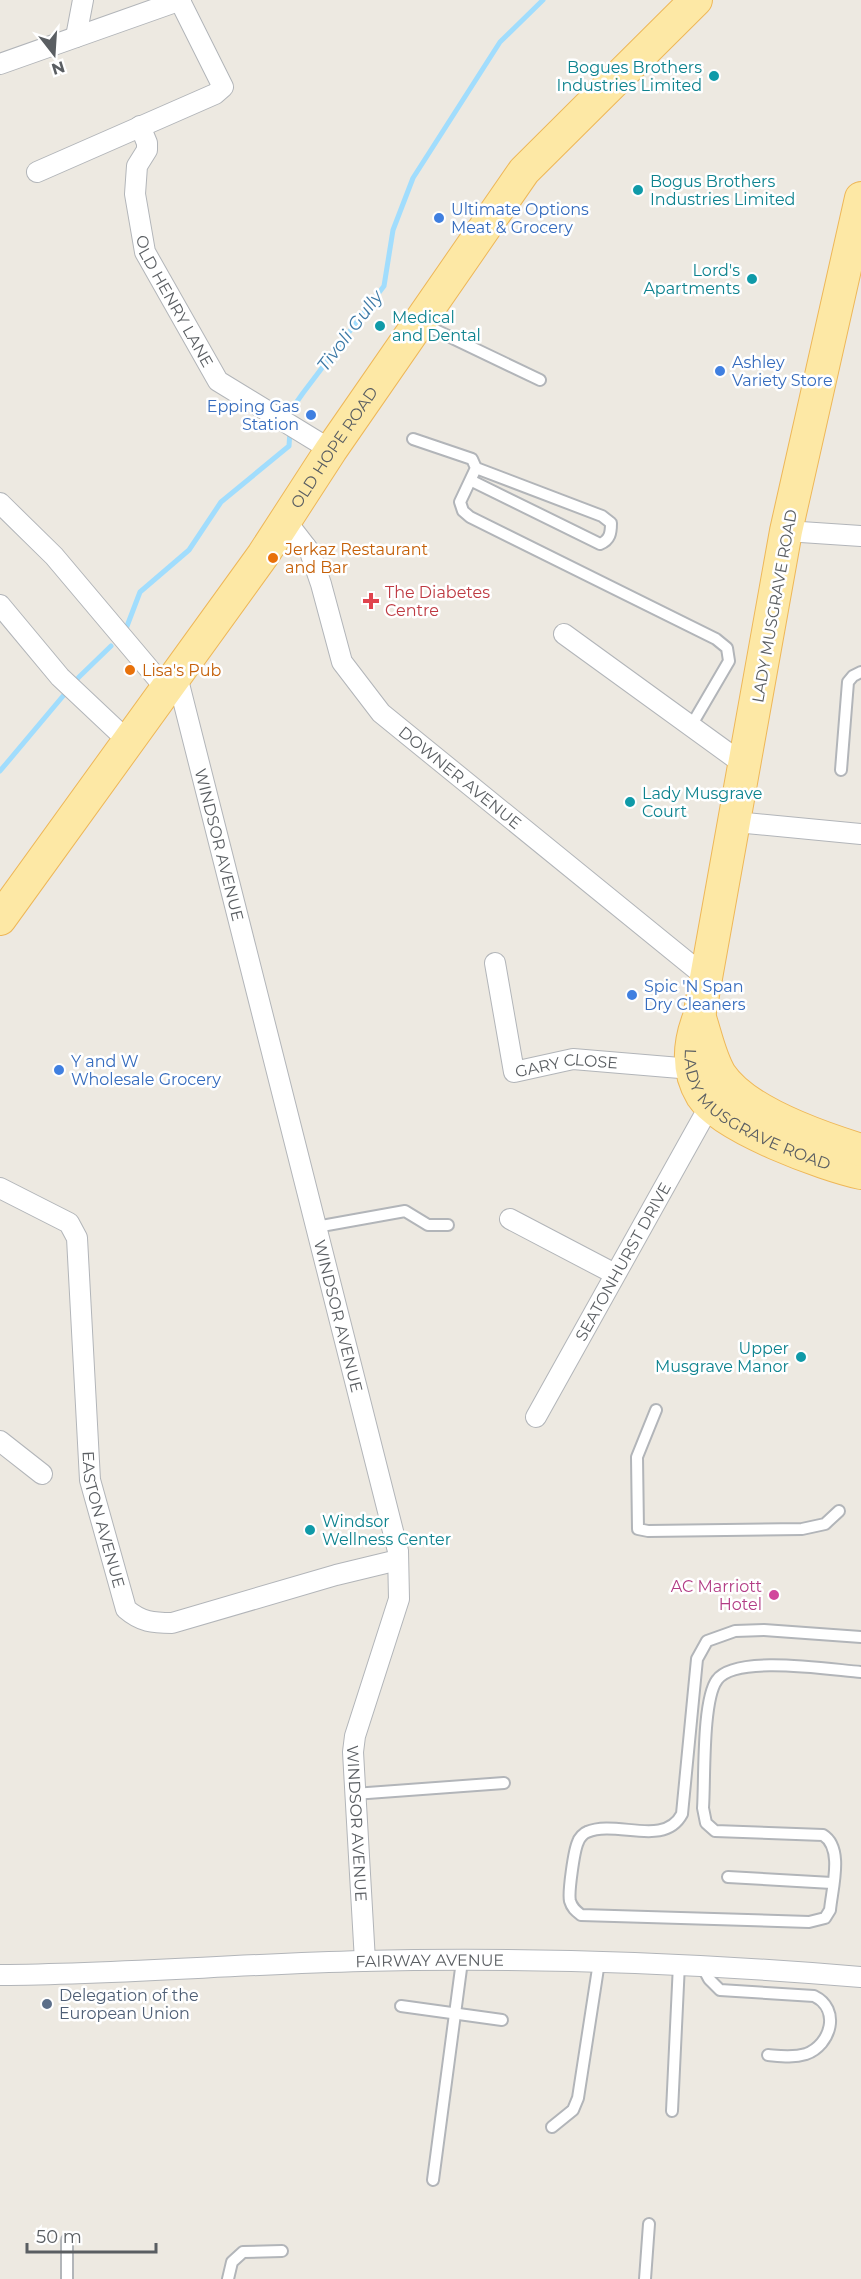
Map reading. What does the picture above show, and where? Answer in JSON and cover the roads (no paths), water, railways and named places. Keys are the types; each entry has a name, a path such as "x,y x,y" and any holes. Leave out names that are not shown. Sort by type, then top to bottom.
{"main road":[{"name":"OLD HOPE ROAD","path":"0,919 172,683 286,521 331,450 524,171 696,0"},
{"name":"LADY MUSGRAVE ROAD","path":"853,1164 771,1141 738,1124 710,1105 702,1095 692,1069 690,1045 699,1017 707,978 786,531 855,250 861,198"},
{"name":"LADY MUSGRAVE ROAD","path":"699,1017 720,1074 741,1096 811,1132 853,1164"},
{"path":"853,1164 861,1190"}],"street":[{"path":"76,37 83,0"},
{"path":"0,63 181,0 223,87 215,94 37,172"},
{"name":"OLD HENRY LANE","path":"141,126 147,150 137,166 135,194 146,252 218,381 331,450"},
{"path":"0,503 54,556 127,644 172,683"},
{"name":"DOWNER AVENUE","path":"286,521 309,552 321,584 342,662 381,713 707,978"},
{"path":"786,531 861,536"},
{"path":"0,605 60,677 129,742"},
{"path":"564,634 746,766"},
{"name":"WINDSOR AVENUE","path":"172,683 316,1227 398,1560 399,1599 355,1736 352,1769 365,1961"},
{"path":"736,822 861,834"},
{"name":"GARY CLOSE","path":"495,963 514,1072 573,1059 692,1069"},
{"name":"SEATONHURST DRIVE","path":"536,1417 710,1105"},
{"name":"EASTON AVENUE","path":"0,1188 69,1223 77,1238 90,1480 126,1609 137,1618 152,1623 172,1623 336,1575 398,1560"},
{"path":"510,1219 615,1274"},
{"path":"0,1441 42,1474"},
{"name":"FAIRWAY AVENUE","path":"0,1975 104,1974 365,1961 462,1961 700,1964 861,1977"}],"lane":[{"path":"420,322 540,380"},
{"path":"413,439 472,459 476,468 472,481 460,502 463,511 470,517 716,639 727,648 729,661 691,726"},
{"path":"472,481 600,544 606,542 611,533 611,523 602,516 476,468"},
{"path":"841,770 848,682 861,672"},
{"path":"316,1227 405,1211 428,1225 448,1225"},
{"path":"656,1410 637,1457 638,1529 648,1531 802,1529 825,1524 839,1511"},
{"path":"861,1637 764,1630 735,1631 707,1641 697,1659 682,1814 676,1824 659,1830 585,1832 578,1841 569,1898 572,1908 581,1915 809,1923 825,1918 830,1910 835,1851 831,1840 823,1835 714,1831 706,1824 703,1808 709,1695 717,1678 733,1670 758,1665 861,1672"},
{"path":"354,1794 504,1783"},
{"path":"728,1877 832,1883"},
{"path":"433,2180 462,1961"},
{"path":"552,2127 573,2110 578,2098 599,1962"},
{"path":"672,2111 679,1964"},
{"path":"700,1964 709,1979 720,1990 814,1996 825,2001 830,2010 828,2032 817,2049 797,2057 768,2055"},
{"path":"401,2006 502,2020"},
{"path":"645,2279 649,2224"},
{"path":"67,2240 68,2279"},
{"path":"228,2279 232,2262 243,2252 282,2251"}],"waterway":[{"name":"Tivoli Gully","path":"291,419 291,410 384,286 393,230 413,178 500,42 543,0"},
{"name":"Tivoli Gully","path":"124,634 140,592 189,550 221,502 289,446 290,431"},
{"name":"Tivoli Gully","path":"0,771 79,677 111,646"}],"place":[{"name":"Bogues Brothers Industries Limited","path":"714,76"},
{"name":"Bogus Brothers Industries Limited","path":"638,190"},
{"name":"Ultimate Options Meat & Grocery","path":"439,218"},
{"name":"Lord's Apartments","path":"752,279"},
{"name":"Medical and Dental","path":"380,326"},
{"name":"Ashley Variety Store","path":"720,371"},
{"name":"Epping Gas Station","path":"311,415"},
{"name":"Jerkaz Restaurant and Bar","path":"273,558"},
{"name":"The Diabetes Centre","path":"371,601"},
{"name":"Lisa's Pub","path":"130,670"},
{"name":"Lady Musgrave Court","path":"630,802"},
{"name":"Spic 'N Span Dry Cleaners","path":"632,995"},
{"name":"Y and W Wholesale Grocery","path":"59,1070"},
{"name":"Upper Musgrave Manor","path":"801,1357"},
{"name":"Windsor Wellness Center","path":"310,1530"},
{"name":"AC Marriott Hotel","path":"774,1595"},
{"name":"Delegation of the European Union","path":"47,2004"}]}
